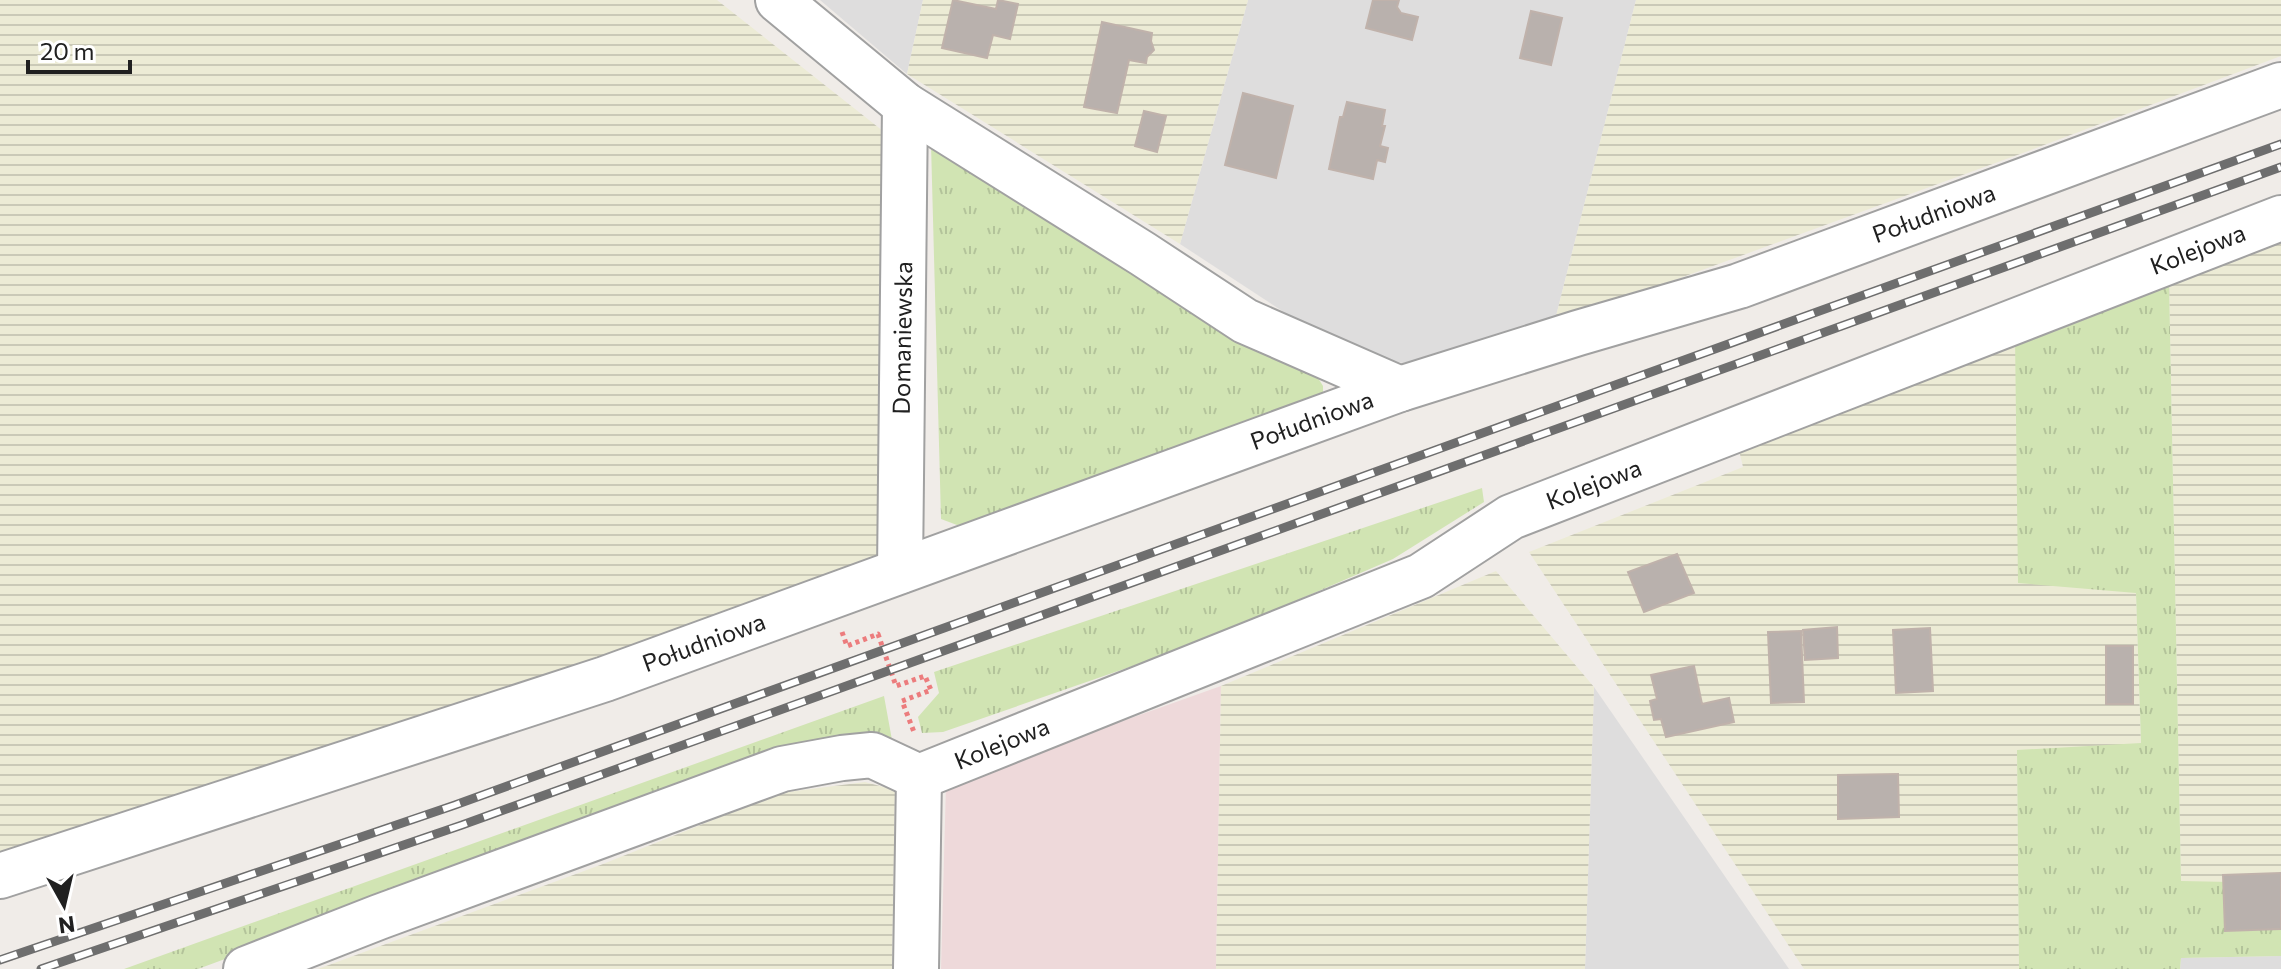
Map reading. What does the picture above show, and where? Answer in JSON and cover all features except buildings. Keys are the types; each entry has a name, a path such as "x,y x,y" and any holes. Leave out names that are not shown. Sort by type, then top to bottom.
{"street":[{"name":"Południowa","path":"778,0 905,105 1245,321 1400,389"},
{"name":"Południowa","path":"0,876 605,679 1400,389 1739,286 2281,85"},
{"name":"Domaniewska","path":"900,571 905,105"},
{"name":"Kolejowa","path":"919,777 1421,576 1511,517 2281,218"},
{"path":"246,969 782,769 872,755 919,777 916,969"}],"path":[{"path":"854,626 842,631 847,646 878,634 896,686 925,676 931,690 902,701 917,740 919,777"}],"shaded area":[{"path":"820,0 923,0 907,74"},
{"path":"1248,0 1636,0 1554,324 1403,363 1342,350 1180,244"},
{"path":"1221,686 1216,969 941,969 946,784"},
{"path":"1594,687 1789,969 1585,969"},
{"path":"2281,956 2281,969 2180,969 2181,958"}],"green space":[{"path":"0,0 717,0 888,135 888,559 569,678 0,856"},
{"path":"923,0 1248,0 1180,244 907,74"},
{"path":"1636,0 2281,0 2281,56 1554,324"},
{"path":"931,144 1318,378 1323,386 1323,396 992,520 957,525 941,519"},
{"path":"2281,242 2281,883 2181,882 2169,282"},
{"path":"2169,282 2181,881 2281,883 2281,956 2181,958 2180,969 2019,969 2017,750 2141,743 2136,593 2018,583 2015,336"},
{"path":"2015,336 2136,593 2141,744 2017,751 2019,969 1804,969 1529,552 1743,467 1738,446"},
{"path":"1482,488 1484,502 1393,559 1196,644 943,732 922,733 918,717 939,693 934,672"},
{"path":"1496,571 1594,687 1585,969 1216,969 1221,686"},
{"path":"884,696 892,740 777,754 198,969 124,969"},
{"path":"865,782 895,790 892,969 318,969 603,864 780,793"}],"railway":[{"path":"0,960 455,805 2281,144"},
{"path":"41,969 462,825 2281,167"}]}
